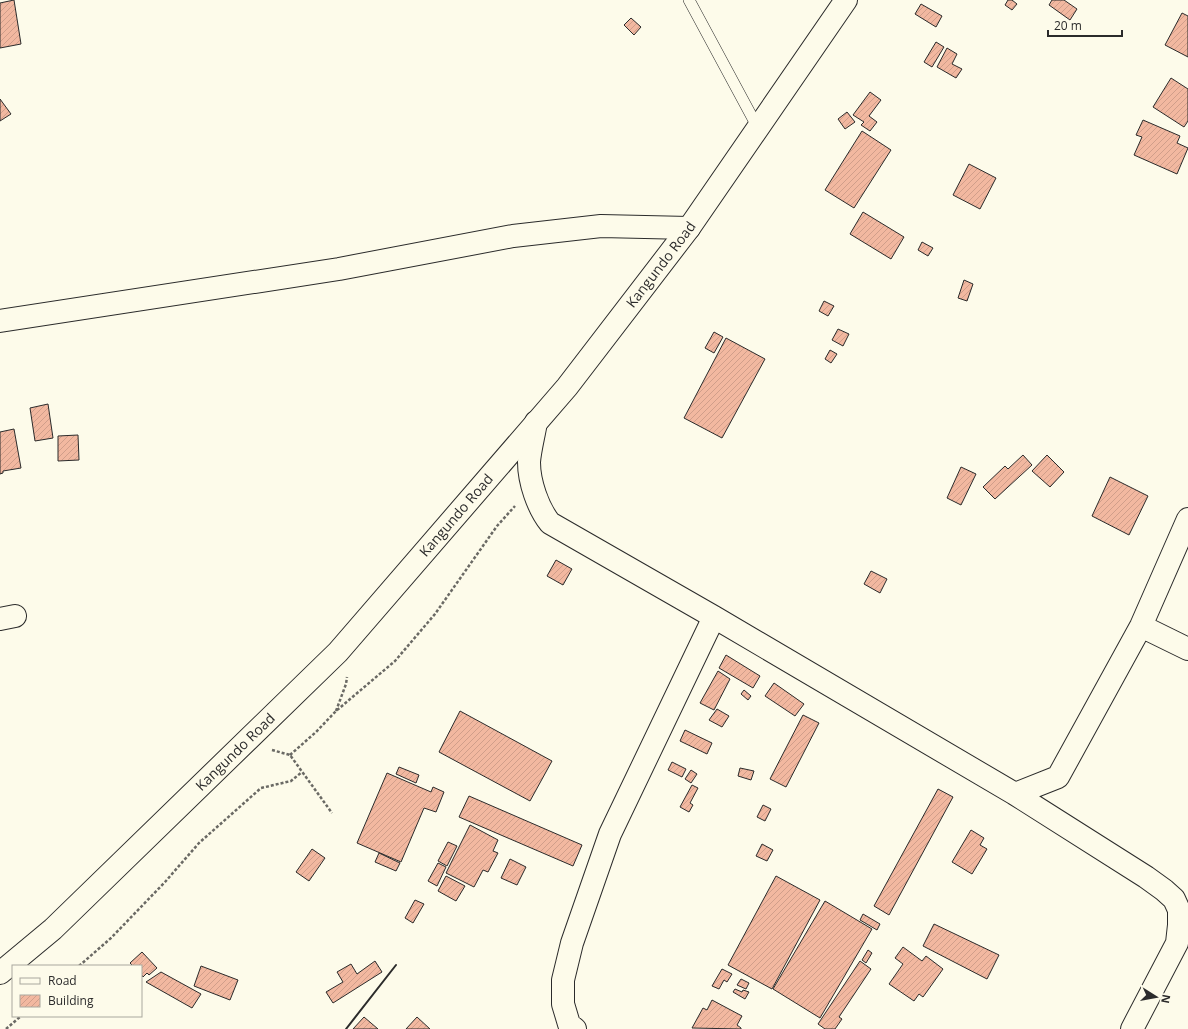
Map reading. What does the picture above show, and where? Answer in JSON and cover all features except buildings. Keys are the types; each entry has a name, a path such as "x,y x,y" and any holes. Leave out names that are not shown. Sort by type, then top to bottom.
{"main road":[{"name":"Kangundo Road","path":"0,973 53,929 338,652 567,387 689,228 846,0"},
{"path":"0,321 340,269 513,236 601,226 689,228"},
{"path":"536,422 529,463 533,486 543,514 550,523 714,617 1015,794 1152,882 1174,899 1179,910 1180,925 1177,943 1132,1029"},
{"path":"1015,794 1058,777 1141,626 1188,519"},
{"path":"575,1029 569,1024 563,1004 563,980 572,942 610,834 714,617"},
{"path":"1141,626 1188,649"}],"lane":[{"path":"689,0 758,128"}],"path":[{"path":"290,755 316,732 336,711 395,661 435,614 497,526 533,486"},
{"path":"244,742 290,755 332,813"},
{"path":"80,965 111,938 165,882 199,843 261,788 291,781 302,772"},
{"path":"6,1029 20,1017"}],"wall":[{"path":"346,1029 396,965"}]}
